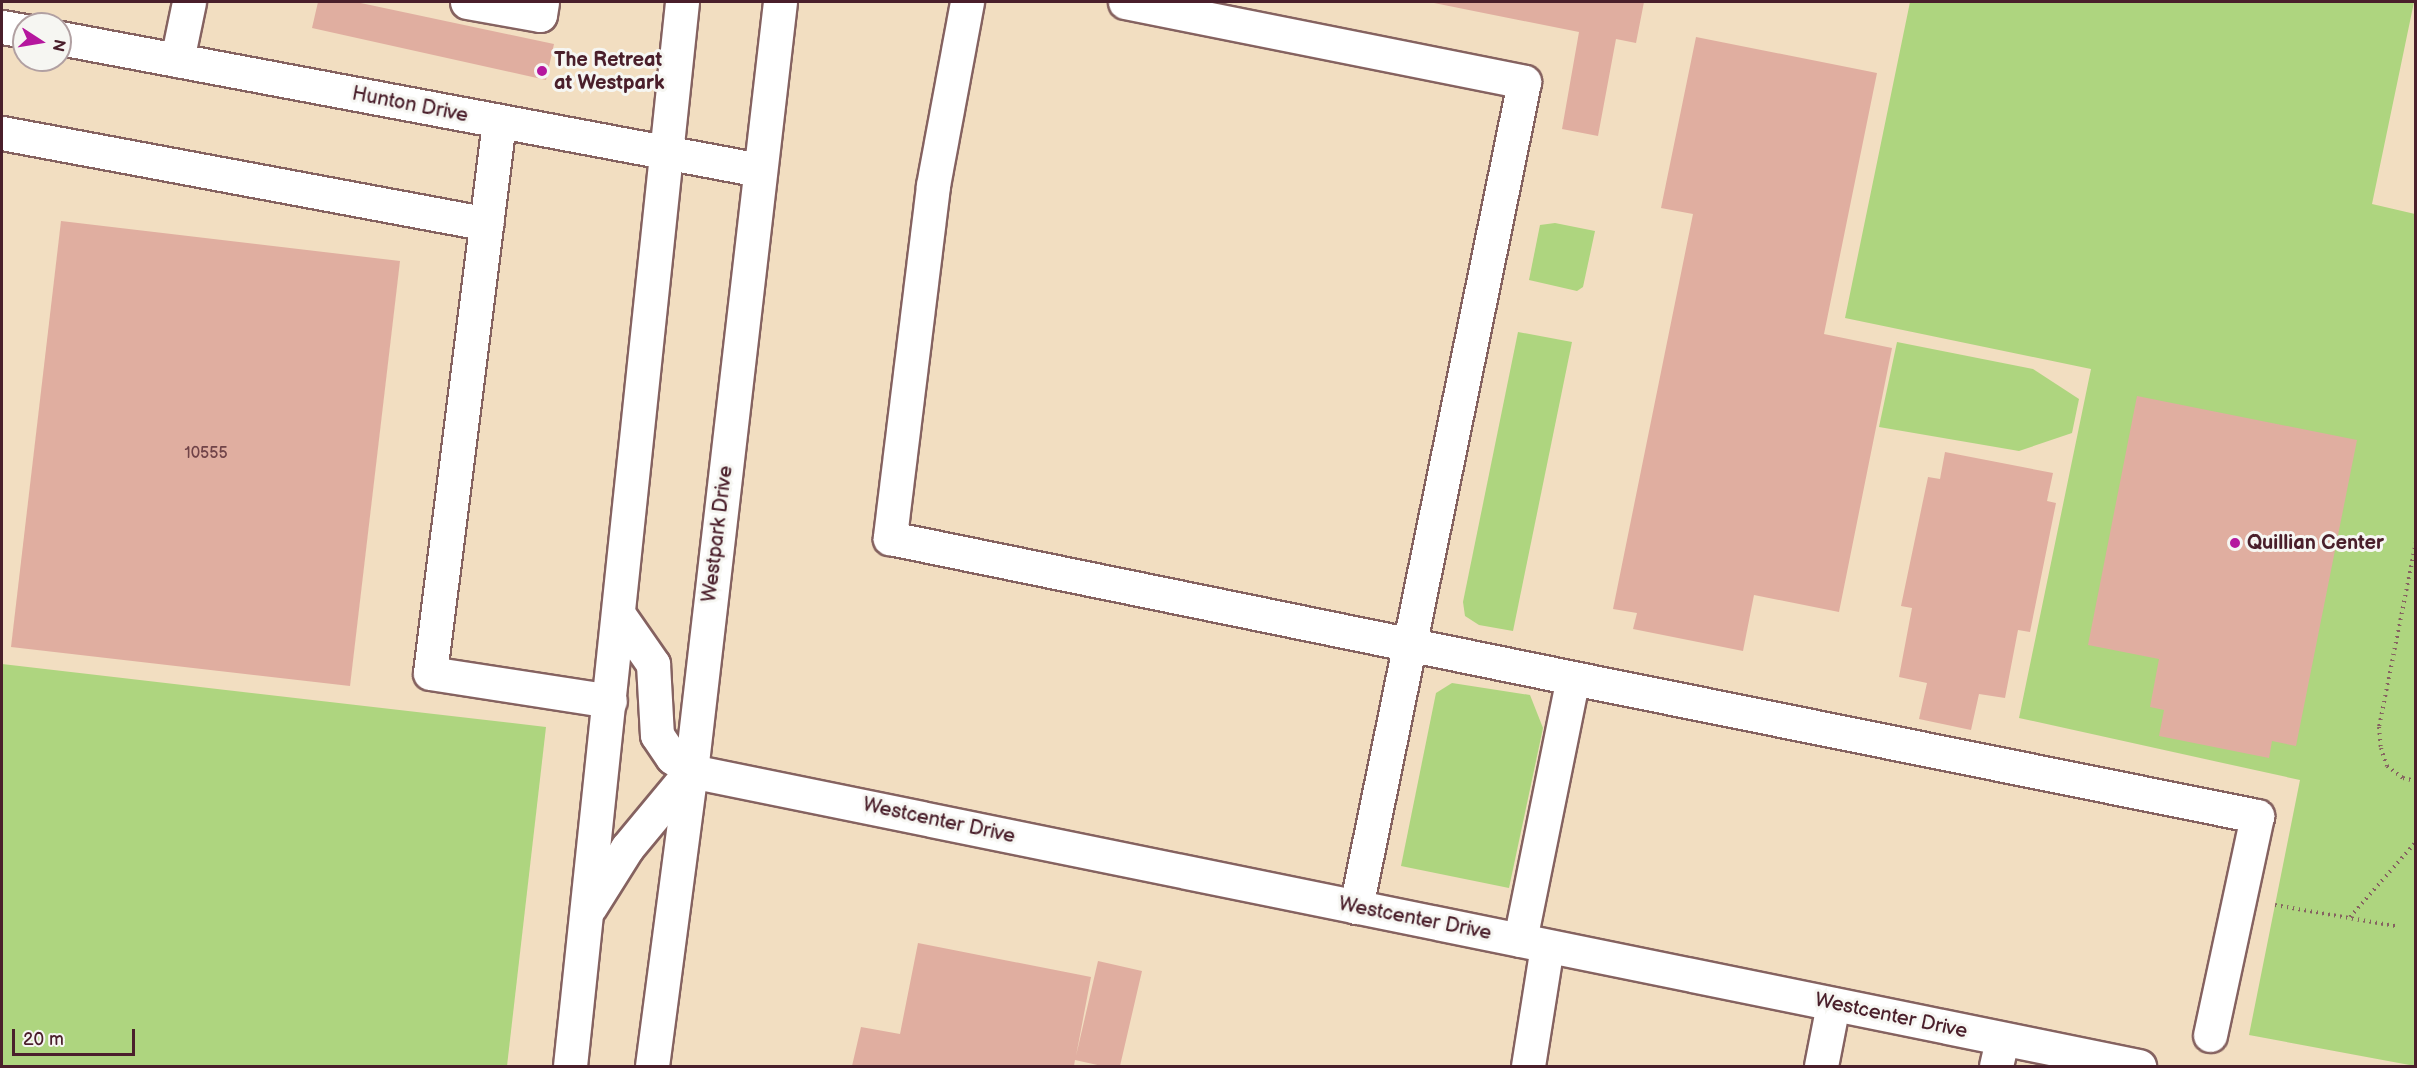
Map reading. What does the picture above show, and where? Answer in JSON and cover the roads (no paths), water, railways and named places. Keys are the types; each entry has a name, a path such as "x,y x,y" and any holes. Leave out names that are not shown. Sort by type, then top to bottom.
{"main road":[{"path":"177,60 189,2"},
{"path":"467,2 540,15 542,2"},
{"path":"570,1066 682,2"},
{"name":"Westpark Drive","path":"652,1066 691,771 780,2"},
{"path":"967,2 933,186 890,538 1409,646 2257,816 2210,1035"},
{"path":"1125,2 1524,82 1356,907"},
{"name":"Hunton Drive","path":"72,40 760,170"},
{"path":"499,122 430,673 610,701"},
{"path":"2,133 487,224"},
{"path":"586,913 627,848 691,771 672,757 657,735 653,664 619,615"},
{"path":"1528,1066 1533,943 1573,678"},
{"name":"Westcenter Drive","path":"691,771 1833,1004 1999,1052 2139,1066"},
{"path":"1821,1066 1833,1004"}],"place":[{"name":"The Retreat at Westpark","path":"542,71"},
{"name":"Quillian Center","path":"2235,543"}]}
